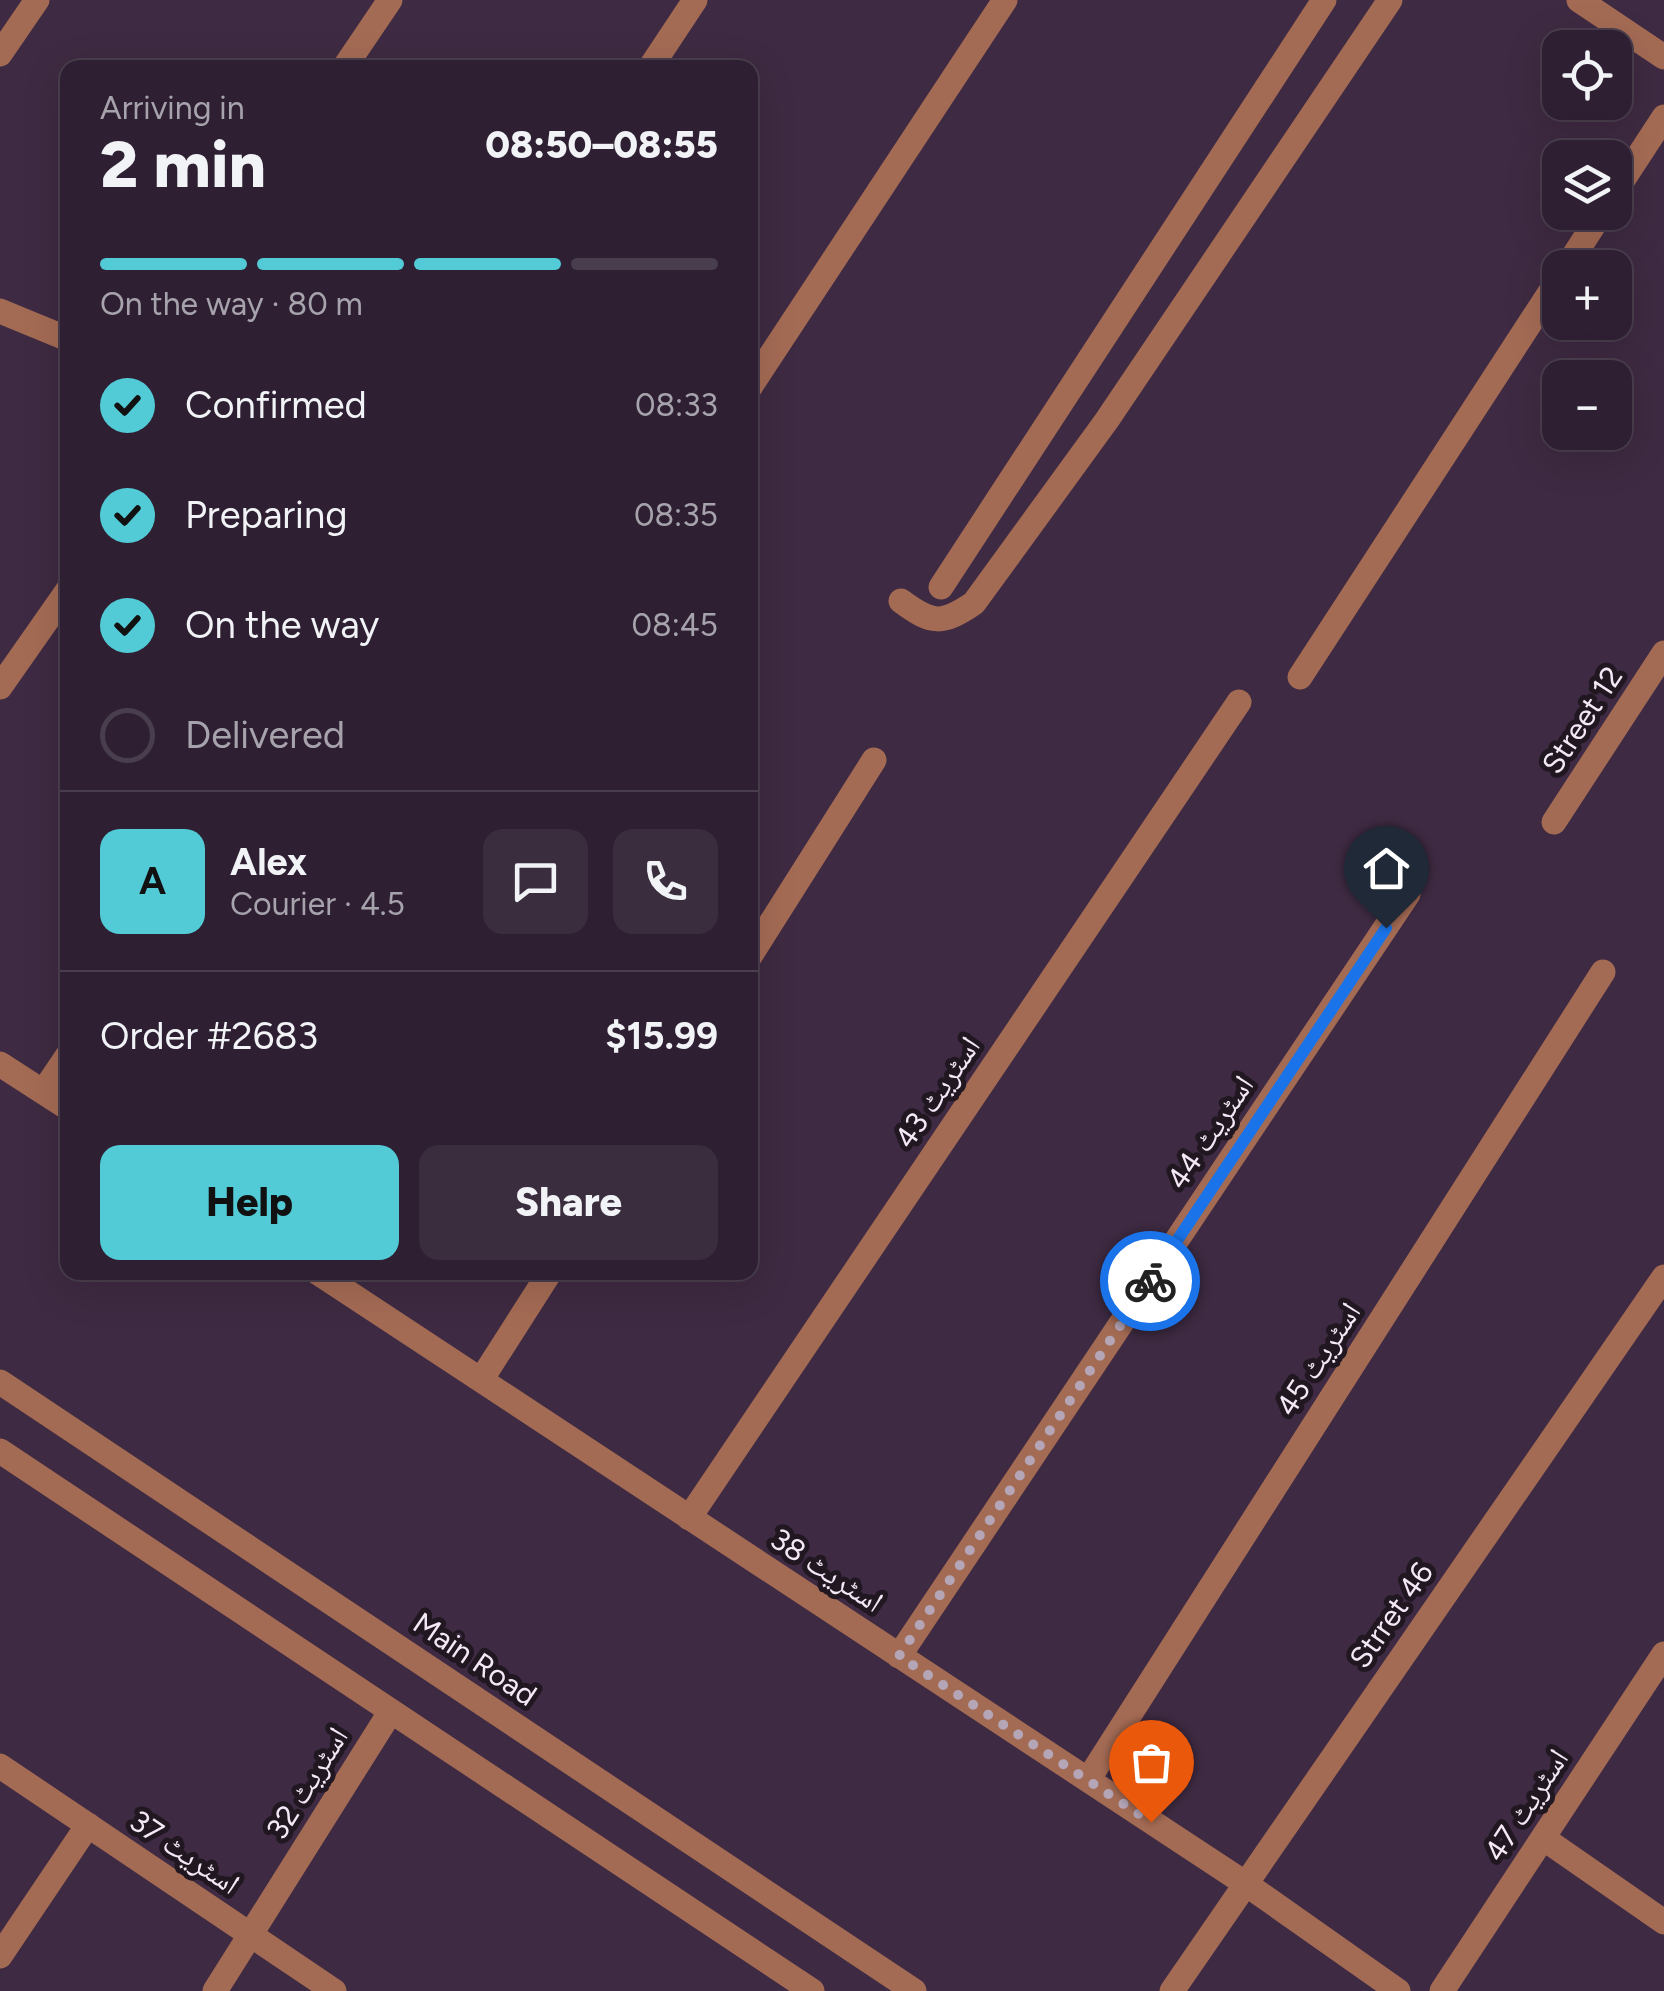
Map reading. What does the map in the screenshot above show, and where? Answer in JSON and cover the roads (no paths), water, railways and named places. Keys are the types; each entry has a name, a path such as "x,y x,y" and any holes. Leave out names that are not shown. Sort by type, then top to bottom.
{"street":[{"path":"0,54 37,0"},
{"path":"349,60 390,0"},
{"path":"655,60 696,0"},
{"path":"758,375 1004,0"},
{"path":"941,586 1324,0"},
{"path":"902,601 926,619 952,618 974,603 1108,420 1390,0"},
{"path":"1580,0 1664,57"},
{"path":"1632,166 1664,116"},
{"path":"1300,677 1542,304"},
{"path":"0,311 60,335"},
{"path":"1070,390 1108,420"},
{"path":"0,686 60,601"},
{"name":"Street 12","path":"1554,822 1664,653"},
{"name":"اسٹریٹ 43","path":"689,1518 1239,702"},
{"path":"758,943 874,760"},
{"name":"اسٹریٹ 44","path":"899,1656 1408,894"},
{"name":"اسٹریٹ 45","path":"1088,1780 1603,972"},
{"path":"0,1064 60,1103"},
{"path":"43,1092 60,1066"},
{"name":"Strret 46","path":"1172,1991 1664,1276"},
{"name":"اسٹریٹ 38","path":"330,1280 1246,1884 1398,1991"},
{"path":"481,1380 545,1280"},
{"name":"Main Road","path":"0,1382 914,1991"},
{"path":"0,1451 812,1991"},
{"name":"اسٹریٹ 47","path":"1442,1991 1660,1669"},
{"name":"اسٹریٹ 32","path":"215,1991 391,1711"},
{"name":"اسٹریٹ 37","path":"0,1766 334,1991"},
{"path":"0,1956 88,1825"},
{"path":"1543,1838 1664,1922"}]}
